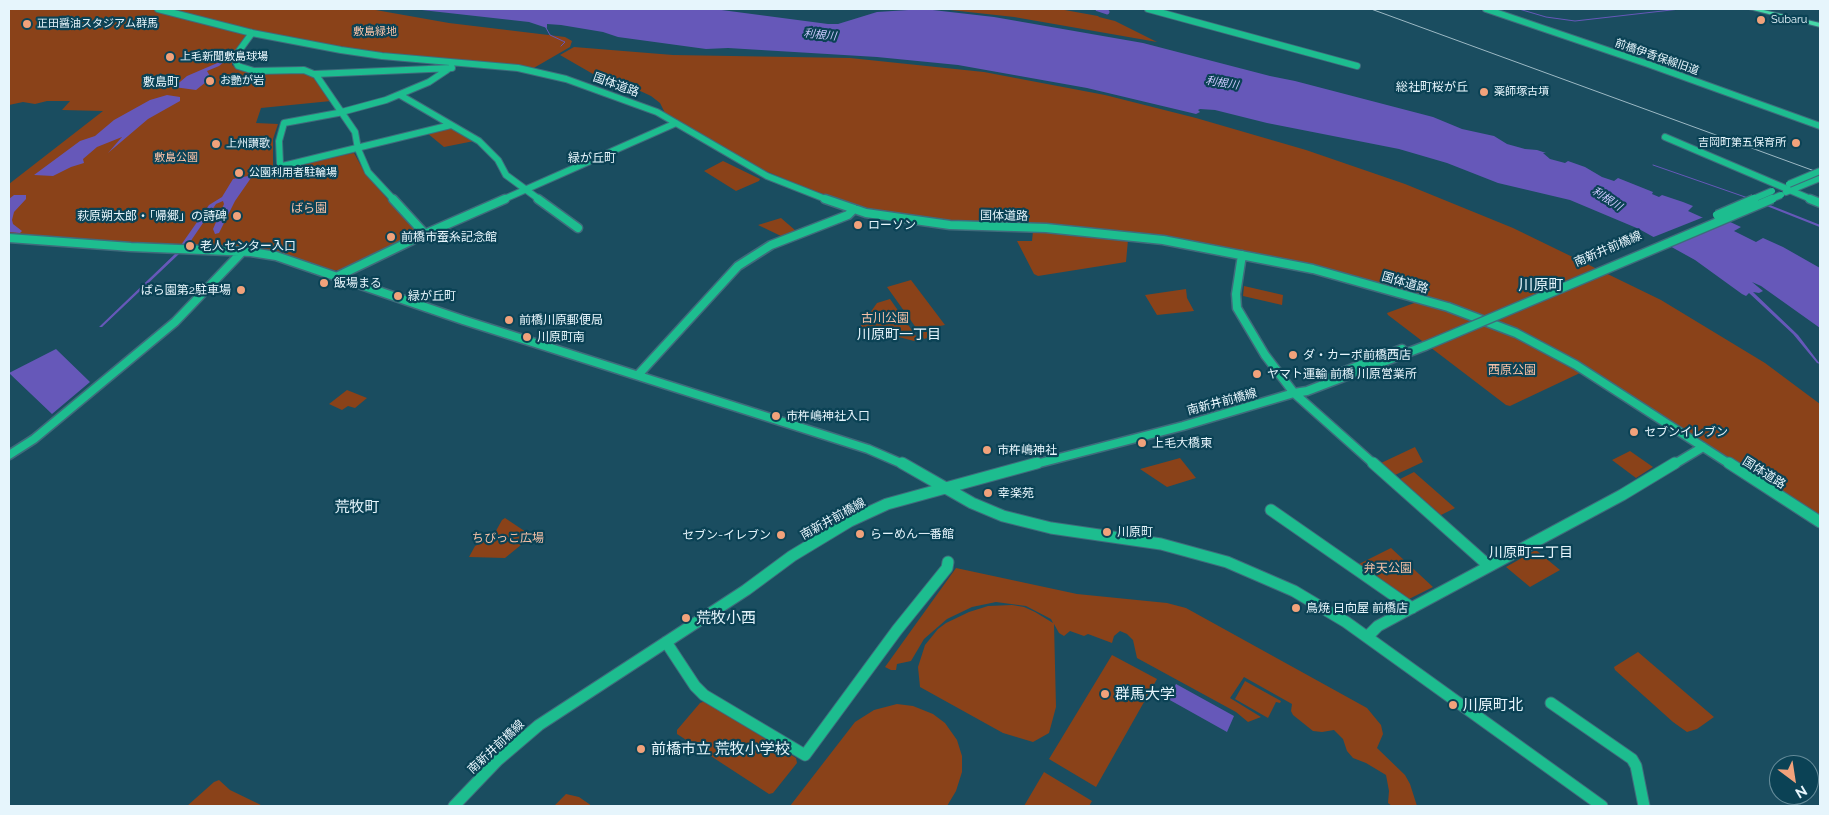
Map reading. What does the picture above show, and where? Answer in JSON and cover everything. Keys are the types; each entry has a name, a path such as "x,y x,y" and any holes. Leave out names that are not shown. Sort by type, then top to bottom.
{"main road":[{"path":"1752,9 1820,24"},
{"path":"1761,9 1820,24"}],"street":[{"name":"国体道路","path":"158,9 252,33 373,54 498,66 548,74 648,109 676,123 767,176 808,193 878,215 956,225 1046,228 1145,238 1335,274 1440,304 1497,325 1543,346 1576,365 1820,522"},
{"path":"1148,9 1357,66"},
{"name":"前橋伊香保線旧道","path":"1486,9 1655,66 1820,126"},
{"path":"1504,15 1512,9"},
{"path":"252,33 235,58 240,68 260,72 304,70 314,74 450,68 515,72 546,78"},
{"path":"450,68 436,78 400,94 342,112 284,123 279,142 280,164 285,166 451,125"},
{"path":"314,74 355,132 358,149 368,172 425,234"},
{"path":"400,94 482,143 498,160 509,176 578,228"},
{"path":"400,94 483,140 502,160 509,176"},
{"path":"336,277 425,234 676,123"},
{"path":"1665,137 1820,203"},
{"name":"南新井前橋線","path":"1423,344 1784,189 1820,171"},
{"name":"南新井前橋線","path":"454,806 498,760 538,725 746,590 792,556 838,527 887,504 944,487 1265,404 1294,393 1307,391 1354,374 1772,191 1797,188 1820,178"},
{"path":"638,375 738,266 771,245 848,215 854,209"},
{"path":"9,238 131,247 242,252 276,256 463,320 868,449 908,466 990,512 1017,520 1070,531 1161,544 1227,562 1294,591 1330,612 1602,806"},
{"path":"9,455 34,439 176,322 242,252"},
{"path":"1242,255 1236,294 1237,308 1265,355 1294,393 1489,566"},
{"path":"1367,637 1378,626 1622,495 1703,447"},
{"path":"1271,510 1412,608"},
{"path":"666,642 695,686 704,695 805,755 897,630 947,568 948,562"},
{"path":"1551,703 1632,760 1636,766 1644,806"}],"green space":[{"name":"敷島公園","path":"9,9 151,9 244,33 246,35 232,59 232,65 237,69 247,72 301,71 313,77 331,101 261,108 256,123 278,124 273,139 273,169 354,153 365,173 418,234 340,270 331,271 262,249 139,244 9,234 9,184 103,111 62,110 70,101 47,101 35,104 23,102 9,105"},
{"name":"敷島緑地","path":"167,9 370,9 449,23 565,37 572,41 570,47 532,69 364,52 248,30"},
{"path":"941,9 1059,9 1115,21 1157,42 1014,17"},
{"path":"574,47 673,55 850,58 984,72 1105,95 1196,118 1306,150 1405,184 1513,228 1661,300 1765,363 1820,404 1820,516 1571,358 1531,337 1462,309 1192,242 946,222 880,212 861,207 811,190 756,167 665,113 660,103 651,96 608,76 593,74 560,55"},
{"path":"450,127 474,141 444,147 427,133"},
{"path":"723,161 760,179 759,181 736,191 704,171"},
{"path":"781,218 796,231 781,236 758,225"},
{"path":"1033,231 1128,240 1126,262 1038,276 1034,274 1017,241 1032,241"},
{"path":"911,280 945,325 934,327 939,334 924,339 887,287"},
{"path":"1244,286 1283,295 1282,305 1243,296"},
{"path":"1186,289 1187,298 1194,311 1157,315 1145,295"},
{"name":"古川公園","path":"890,299 918,339 914,341 860,327 877,303"},
{"name":"西原公園","path":"1417,302 1466,317 1513,336 1580,373 1510,406 1506,405 1387,313"},
{"path":"347,390 367,398 355,408 348,406 342,410 329,404"},
{"path":"1415,447 1423,462 1395,475 1381,463"},
{"path":"1630,451 1653,467 1636,478 1612,460"},
{"path":"1180,458 1196,478 1167,487 1140,469"},
{"path":"1414,472 1455,508 1441,515 1400,479"},
{"name":"ちびっこ広場","path":"505,518 532,536 505,558 469,557 475,546 492,538"},
{"name":"弁天公園","path":"1391,548 1433,587 1407,600 1360,568 1359,564"},
{"path":"1537,551 1560,570 1530,587 1506,567"},
{"path":"956,568 1077,594 1167,603 1186,608 1367,708 1381,725 1383,734 1377,748 1405,775 1417,806 1392,806 1388,803 1389,791 1386,775 1366,763 1353,758 1347,751 1343,739 1334,730 1313,731 1293,715 1291,711 1292,704 1244,677 1230,698 1261,717 1248,722 1236,712 1137,658 1133,640 1127,634 1120,631 1114,636 1112,643 1088,634 1084,636 1070,631 1064,636 1059,633 1054,624 1056,707 1049,733 1033,742 1003,733 920,687 918,667 925,645 938,629 946,623 969,612 988,606 1012,605 1024,607 1053,623 1051,619 1026,606 996,602 972,607 947,619 924,639 911,661 897,664 896,670 885,667"},
{"path":"1638,652 1714,717 1697,729 1687,732 1673,722 1615,670 1614,667"},
{"path":"1112,655 1157,679 1096,787 1049,759"},
{"path":"1245,681 1281,701 1280,703 1276,702 1268,718 1235,699"},
{"path":"705,701 796,758 797,763 773,793 769,794 677,734 677,730 700,703"},
{"path":"897,704 913,706 933,714 945,723 957,740 962,756 962,772 956,791 947,806 790,806 855,722 874,710"},
{"path":"1044,772 1092,801 1089,806 1024,806"},
{"path":"219,780 230,790 263,806 187,806 214,782"},
{"path":"566,794 579,797 592,806 554,806"}],"water":[{"name":"利根川","path":"413,9 714,9 838,24 877,12 924,9 994,17 1143,43 1295,81 1433,117 1462,129 1494,136 1507,144 1546,153 1543,153 1550,159 1565,163 1568,161 1585,167 1602,177 1614,181 1618,178 1653,192 1652,194 1659,197 1662,195 1693,206 1688,211 1708,220 1715,215 1741,227 1734,231 1756,242 1763,238 1783,247 1820,268 1820,328 1761,286 1752,282 1763,291 1759,293 1753,292 1798,335 1820,364 1817,363 1793,334 1749,293 1746,296 1742,294 1695,260 1639,229 1570,200 1498,183 1447,163 1399,149 1267,123 1215,110 1200,109 1198,110 1200,112 1196,114 1087,88 958,65 877,57 728,48 706,49 618,37 603,32 561,25 547,24 547,28 529,22"},
{"path":"229,58 219,66 207,71 211,78 196,90 174,87 187,76"},
{"path":"167,95 180,97 180,101 148,119 108,153 122,137 97,147 83,159 84,163 53,176 34,175 80,141 95,136 114,120 150,100"},
{"path":"253,175 235,201 219,233 215,234 213,229 224,204 223,201 216,204 188,245 181,245 209,205 222,197 233,179"},
{"path":"14,195 26,195 26,199 14,212 12,220 13,224 22,231 20,233 9,232 9,199"},
{"path":"176,253 179,254 102,327 99,327"},
{"path":"56,349 90,382 52,414 9,373"},
{"path":"1176,684 1234,716 1227,732 1168,699"}],"pier":[{"path":"1714,213 1732,220 1668,247 1651,238"}],"waterway":[{"path":"1098,9 1107,12"},
{"path":"1519,9 1546,17 1575,21 1680,9"},
{"path":"545,26 550,35 565,42 561,46"},
{"path":"1653,165 1748,198"},
{"path":"1767,205 1820,226"}],"railway":[{"path":"1371,9 1820,173"}],"place":[{"name":"Subaru","path":"1761,20"},
{"name":"正田醤油スタジアム群馬","path":"27,24"},
{"name":"上毛新聞敷島球場","path":"170,57"},
{"name":"お艶が岩","path":"210,81"},
{"name":"薬師塚古墳","path":"1484,92"},
{"name":"吉岡町第五保育所","path":"1796,143"},
{"name":"上州讃歌","path":"216,144"},
{"name":"公園利用者駐輪場","path":"239,173"},
{"name":"萩原朔太郎・「帰郷」の詩碑","path":"237,216"},
{"name":"ローソン","path":"858,225"},
{"name":"前橋市蚕糸記念館","path":"391,237"},
{"name":"老人センター入口","path":"190,246"},
{"name":"飯場まる","path":"324,283"},
{"name":"ばら園第2駐車場","path":"241,290"},
{"name":"緑が丘町","path":"398,296"},
{"name":"前橋川原郵便局","path":"509,320"},
{"name":"川原町南","path":"527,337"},
{"name":"ダ・カーポ前橋西店","path":"1293,355"},
{"name":"ヤマト運輸 前橋 川原営業所","path":"1257,374"},
{"name":"市杵嶋神社入口","path":"776,416"},
{"name":"セブンイレブン","path":"1634,432"},
{"name":"上毛大橋東","path":"1142,443"},
{"name":"市杵嶋神社","path":"987,450"},
{"name":"幸楽苑","path":"988,493"},
{"name":"川原町","path":"1107,532"},
{"name":"らーめん一番館","path":"860,534"},
{"name":"セブン-イレブン","path":"781,535"},
{"name":"鳥焼 日向屋 前橋店","path":"1296,608"},
{"name":"荒牧小西","path":"686,618"},
{"name":"群馬大学","path":"1105,694"},
{"name":"川原町北","path":"1453,705"},
{"name":"前橋市立 荒牧小学校","path":"641,749"}],"district":[{"name":"敷島町","path":"161,82"},
{"name":"総社町桜が丘","path":"1432,87"},
{"name":"緑が丘町","path":"592,158"},
{"name":"川原町","path":"1541,285"},
{"name":"川原町一丁目","path":"899,335"},
{"name":"荒牧町","path":"357,507"},
{"name":"川原町二丁目","path":"1531,553"}],"park label":[{"name":"ばら園","path":"309,208"}]}
